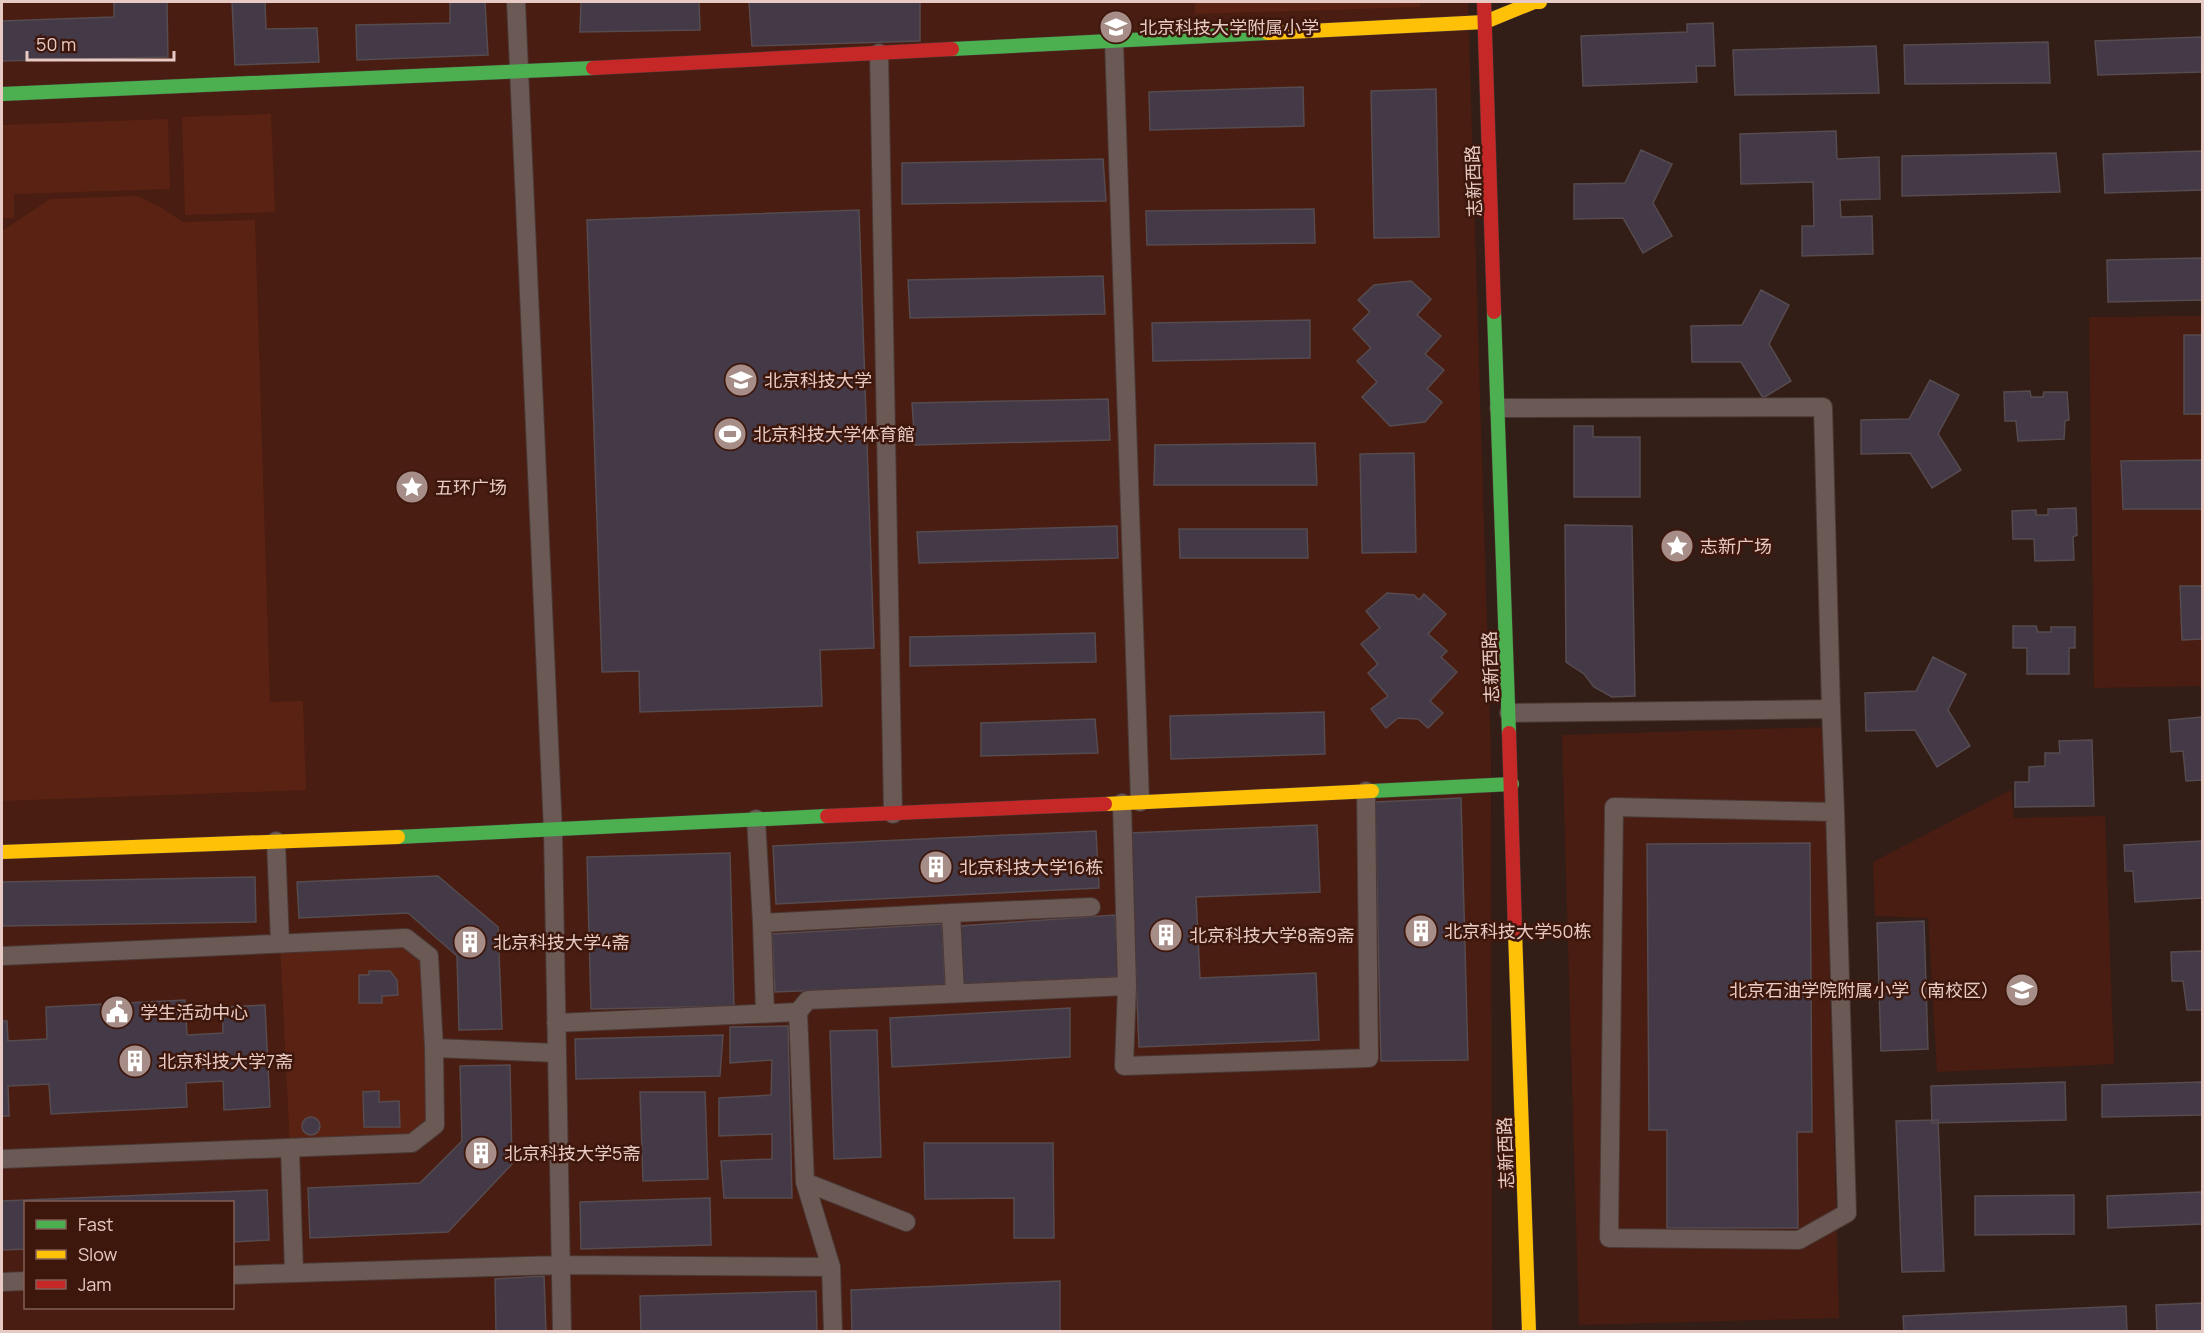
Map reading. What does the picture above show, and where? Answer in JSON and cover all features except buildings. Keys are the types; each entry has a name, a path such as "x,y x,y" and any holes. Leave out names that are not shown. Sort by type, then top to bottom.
{"street":[{"path":"516,2 552,831 562,1332"},
{"name":"志新西路","path":"1484,2 1529,1332"},
{"path":"2,94 519,71 1485,22 1534,2 1540,2"},
{"path":"1114,41 1140,802"},
{"path":"879,53 893,814"},
{"path":"1499,408 1823,406 1847,1213 1799,1240 1610,1238 1614,807 1835,812"},
{"path":"1509,713 1831,709"},
{"path":"2,852 552,831 756,819 1512,784"},
{"path":"1122,803 1127,986 1124,1066 1369,1058 1366,791"},
{"path":"756,819 765,1012"},
{"path":"276,842 280,943"},
{"path":"762,924 1091,907"},
{"path":"951,913 955,993"},
{"path":"2,956 406,938 429,956 435,1125 411,1143 2,1159"},
{"path":"833,1332 831,1267 805,1182 798,1012 808,1000 1127,986"},
{"path":"556,1023 798,1012"},
{"path":"434,1048 557,1053"},
{"path":"290,1148 294,1273"},
{"path":"805,1182 906,1222"},
{"path":"234,1275 561,1265 831,1267"},
{"path":"2,1281 24,1281"}],"shaded area":[{"name":"北京科技大学","path":"2,2 1468,2 1491,758 1492,1331 2,1332"},
{"path":"1195,2 1420,2 1420,7 1195,14"},
{"path":"271,114 275,212 185,215 182,117"},
{"path":"168,119 170,189 14,194 14,218 2,218 2,125"},
{"path":"137,196 162,208 183,222 255,220 270,702 303,701 306,790 2,801 2,231 50,199"},
{"path":"2202,316 2202,686 2094,688 2089,317"},
{"path":"1823,727 1839,1318 1579,1325 1562,735"},
{"name":"北京石油学院附属小学（南校区）","path":"2011,790 2014,818 2105,816 2114,1064 1937,1072 1928,918 1875,916 1873,862"},
{"path":"406,938 429,956 435,1125 412,1143 290,1148 280,943"}],"traffic: fast":[{"path":"952,49 1268,33"},
{"path":"2,94 593,68"},
{"path":"1494,312 1509,733"},
{"path":"1372,791 1512,784"},
{"path":"398,837 827,816"}],"traffic: slow":[{"path":"1268,33 1485,22 1534,2 1540,2"},
{"path":"1105,804 1372,791"},
{"path":"2,852 398,837"},
{"path":"1515,931 1529,1332"}],"traffic: jam":[{"path":"1484,2 1494,312"},
{"path":"593,68 952,49"},
{"path":"1509,733 1515,931"},
{"path":"827,816 1105,804"}],"place":[{"name":"北京科技大学附属小学","path":"1116,27"},
{"name":"北京科技大学","path":"741,380"},
{"name":"北京科技大学体育館","path":"730,434"},
{"name":"五环广场","path":"412,487"},
{"name":"志新广场","path":"1677,546"},
{"name":"北京科技大学16栋","path":"936,867"},
{"name":"北京科技大学50栋","path":"1421,931"},
{"name":"北京科技大学8斋9斋","path":"1166,935"},
{"name":"北京科技大学4斋","path":"470,942"},
{"name":"北京石油学院附属小学（南校区）","path":"2022,990"},
{"name":"学生活动中心","path":"117,1012"},
{"name":"北京科技大学7斋","path":"135,1061"},
{"name":"北京科技大学5斋","path":"481,1153"}]}
